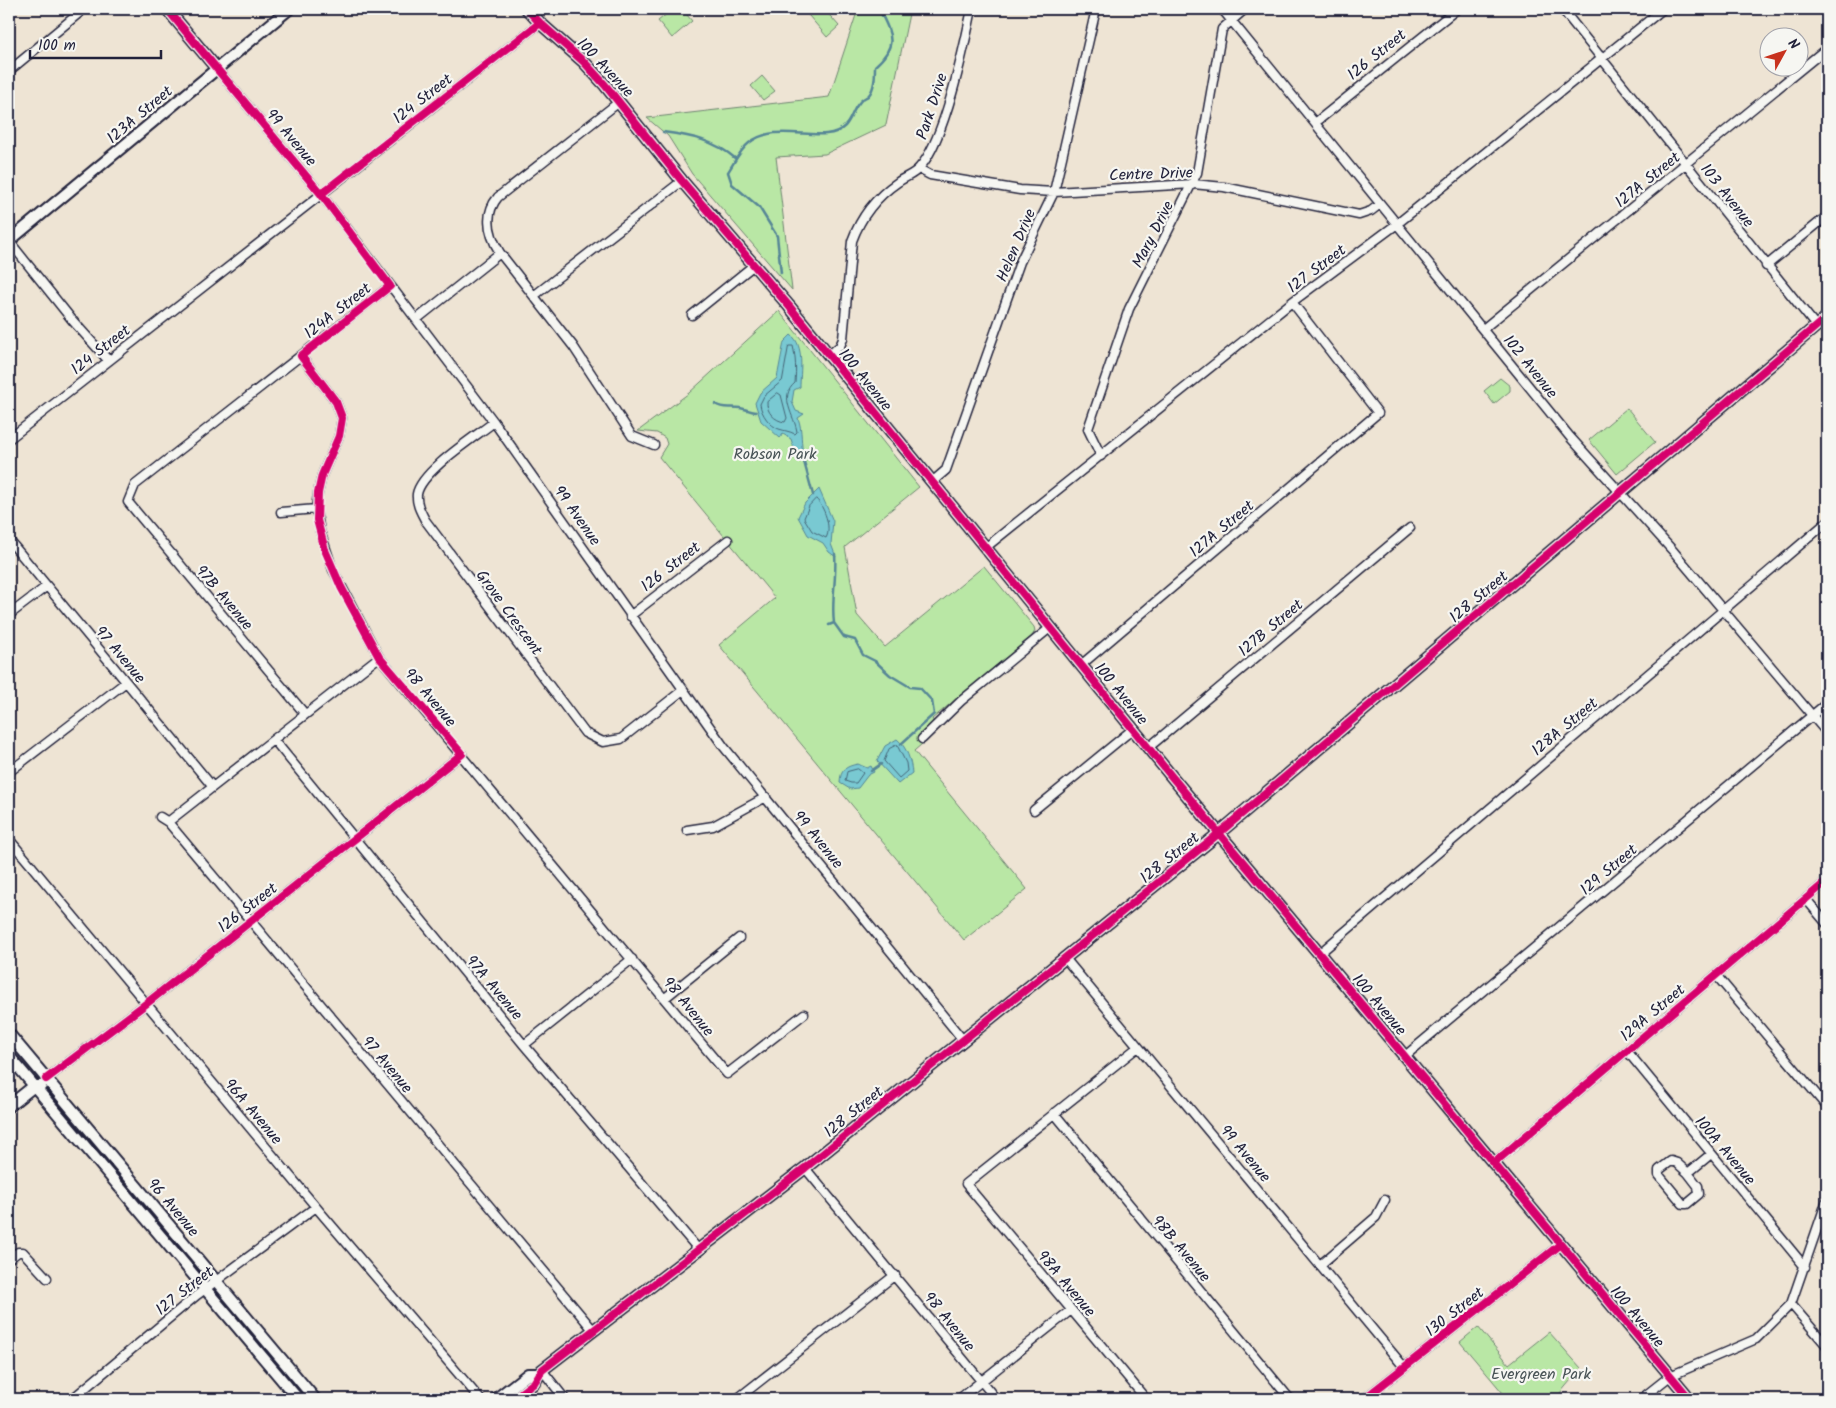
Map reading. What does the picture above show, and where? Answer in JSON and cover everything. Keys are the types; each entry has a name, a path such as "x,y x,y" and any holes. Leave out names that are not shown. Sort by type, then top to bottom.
{"main road":[{"name":"99 Avenue","path":"167,9 217,68"},
{"name":"123A Street","path":"9,241 289,9"},
{"name":"100 Avenue","path":"527,9 584,62 619,102 682,181 829,355 1148,748 1690,1399"},
{"name":"128 Street","path":"514,1399 534,1383 540,1372 805,1168 1219,833 1621,494 1827,317"},
{"name":"96 Avenue","path":"9,1034 315,1399"},
{"name":"96 Avenue","path":"9,1056 298,1399"},
{"path":"9,1106 34,1086 42,1087 61,1096"},
{"name":"128 Street","path":"496,1399 528,1374 540,1372"}],"street":[{"path":"9,71 84,9"},
{"name":"Park Drive","path":"829,355 840,346 843,339 852,241 856,228 866,211 878,198 919,169 928,156 939,132 972,9"},
{"name":"Helen Drive","path":"932,482 946,470 1020,262 1054,192 1096,9"},
{"name":"102 Avenue","path":"1222,9 1570,437 1724,610 1827,732"},
{"name":"Mary Drive","path":"1101,456 1088,429 1129,309 1197,173 1222,29 1245,9"},
{"name":"126 Street","path":"1315,123 1457,9"},
{"name":"103 Avenue","path":"1562,9 1766,266 1816,326"},
{"name":"127 Street","path":"985,548 1292,302 1398,224 1663,9"},
{"name":"124 Street","path":"9,439 540,23"},
{"name":"127A Street","path":"1483,329 1687,165 1827,48"},
{"name":"99 Avenue","path":"217,68 321,194 494,422 724,747 963,1040"},
{"path":"619,102 495,202 490,212 489,227 500,253 574,346 632,436 654,445"},
{"name":"Centre Drive","path":"919,169 930,175 1020,190 1054,192 1193,184 1224,187 1359,215 1371,211 1380,204"},
{"path":"535,295 682,181"},
{"path":"1766,266 1827,216"},
{"path":"9,241 73,321 108,360"},
{"path":"416,320 500,253"},
{"path":"692,315 754,265"},
{"name":"124A Street","path":"130,497 135,485 390,286"},
{"name":"127A Street","path":"1081,665 1378,413 1292,302"},
{"path":"281,512 316,509 322,475 339,436 342,418 336,402 301,356"},
{"name":"Grove Crescent","path":"494,422 434,470 421,484 417,498 425,520 577,725 589,736 603,742 621,740 683,690"},
{"name":"97B Avenue","path":"130,497 128,502 305,714"},
{"name":"98 Avenue","path":"316,509 325,550 333,570 380,657 727,1074 804,1014"},
{"name":"128A Street","path":"1320,953 1827,522"},
{"name":"127B Street","path":"1148,748 1410,528"},
{"name":"97 Avenue","path":"9,540 212,786"},
{"name":"126 Street","path":"630,616 728,540"},
{"path":"9,615 46,586"},
{"path":"922,739 961,701 1051,627"},
{"path":"168,822 380,657"},
{"path":"9,772 126,682"},
{"name":"129 Street","path":"1405,1056 1827,703"},
{"path":"1034,810 1133,729"},
{"name":"97A Avenue","path":"274,740 524,1045 698,1249"},
{"name":"126 Street","path":"46,1079 147,1003 462,754"},
{"path":"687,830 713,826 766,798"},
{"name":"97 Avenue","path":"160,817 168,822 594,1331"},
{"name":"96A Avenue","path":"9,839 316,1207 480,1399"},
{"name":"129A Street","path":"1494,1163 1827,881"},
{"path":"1806,899 1827,924"},
{"path":"665,998 739,938"},
{"name":"99 Avenue","path":"1064,958 1404,1368"},
{"path":"524,1045 632,959"},
{"path":"1716,975 1827,1107"},
{"path":"1054,1113 1138,1047"},
{"name":"100A Avenue","path":"1627,1051 1805,1267"},
{"name":"98A Avenue","path":"1054,1113 966,1184 1146,1399"},
{"name":"98B Avenue","path":"1054,1113 1290,1399"},
{"path":"1688,1173 1711,1154"},
{"path":"1671,1161 1677,1163 1688,1173 1698,1186 1700,1194 1687,1204 1683,1204 1659,1175 1659,1170 1671,1161"},
{"name":"98 Avenue","path":"805,1168 996,1399"},
{"path":"1320,1265 1376,1217 1385,1200"},
{"path":"1641,1399 1670,1376 1756,1338 1790,1304 1805,1267 1827,1200"},
{"name":"127 Street","path":"72,1399 205,1289 316,1207"},
{"name":"130 Street","path":"1364,1399 1561,1244"},
{"path":"9,1259 18,1252 23,1252 47,1278"},
{"path":"737,1399 894,1274"},
{"path":"1790,1304 1827,1346"},
{"path":"959,1399 1071,1310"},
{"path":"540,1372 565,1399"}],"green space":[{"path":"673,9 682,9 692,21 672,38 658,21"},
{"path":"803,9 824,9 839,26 827,37"},
{"path":"858,9 910,9 886,125 825,154 776,157 792,290 692,174 668,136 647,118 829,97"},
{"path":"762,76 775,91 763,100 751,86"},
{"name":"Robson Park","path":"779,311 919,487 845,547 857,615 885,647 984,566 1034,627 1035,631 1032,636 932,719 939,729 914,751 1027,889 964,940 719,645 775,598 659,457 667,444 665,438 657,433 638,431 689,393"},
{"path":"1500,378 1510,386 1510,391 1494,404 1484,391"},
{"path":"1627,408 1655,442 1617,474 1589,440"},
{"name":"Evergreen Park","path":"1478,1327 1509,1364 1549,1332 1581,1368 1555,1399 1508,1399 1460,1342"}],"water":[{"path":"791,335 798,345 801,359 800,387 794,390 792,402 796,411 804,414 798,418 804,457 798,461 791,439 783,434 780,438 761,421 755,403 760,393 777,378 784,342"},
{"path":"819,489 833,521 831,544 836,557 829,552 823,543 808,535 798,517 805,503"},
{"path":"897,739 908,754 912,773 898,784 877,761 885,746"},
{"path":"858,764 867,768 871,766 874,772 868,775 858,788 850,789 840,783 841,775 847,767"}],"waterway":[{"path":"781,273 777,236 759,207 732,184 728,172 746,146 761,136 774,133 825,134 836,132 845,126 855,108 872,90 875,66 883,59 890,45 889,32 879,9"},
{"path":"663,132 684,135 711,143 736,159"},
{"path":"715,404 721,407 740,408 756,412"},
{"path":"803,458 813,495"},
{"path":"834,623 835,554"},
{"path":"829,625 834,623 844,637 855,640 863,655 875,661 890,675 910,687 920,688 932,701 934,714 901,744"},
{"path":"871,771 881,764"}],"cycle path":[{"path":"46,1079 147,1003 462,754 379,657 341,587 325,550 317,520 318,493 322,475 339,436 342,418 336,402 301,356 390,286 321,194 167,9"},
{"path":"527,9 584,62 605,85 682,181 789,306 1172,777 1690,1399"},
{"path":"321,194 540,23"},
{"path":"513,1399 534,1383 542,1370 805,1168 1212,839 1827,317"},
{"path":"1494,1163 1827,881"},
{"path":"1364,1399 1561,1244"}]}
